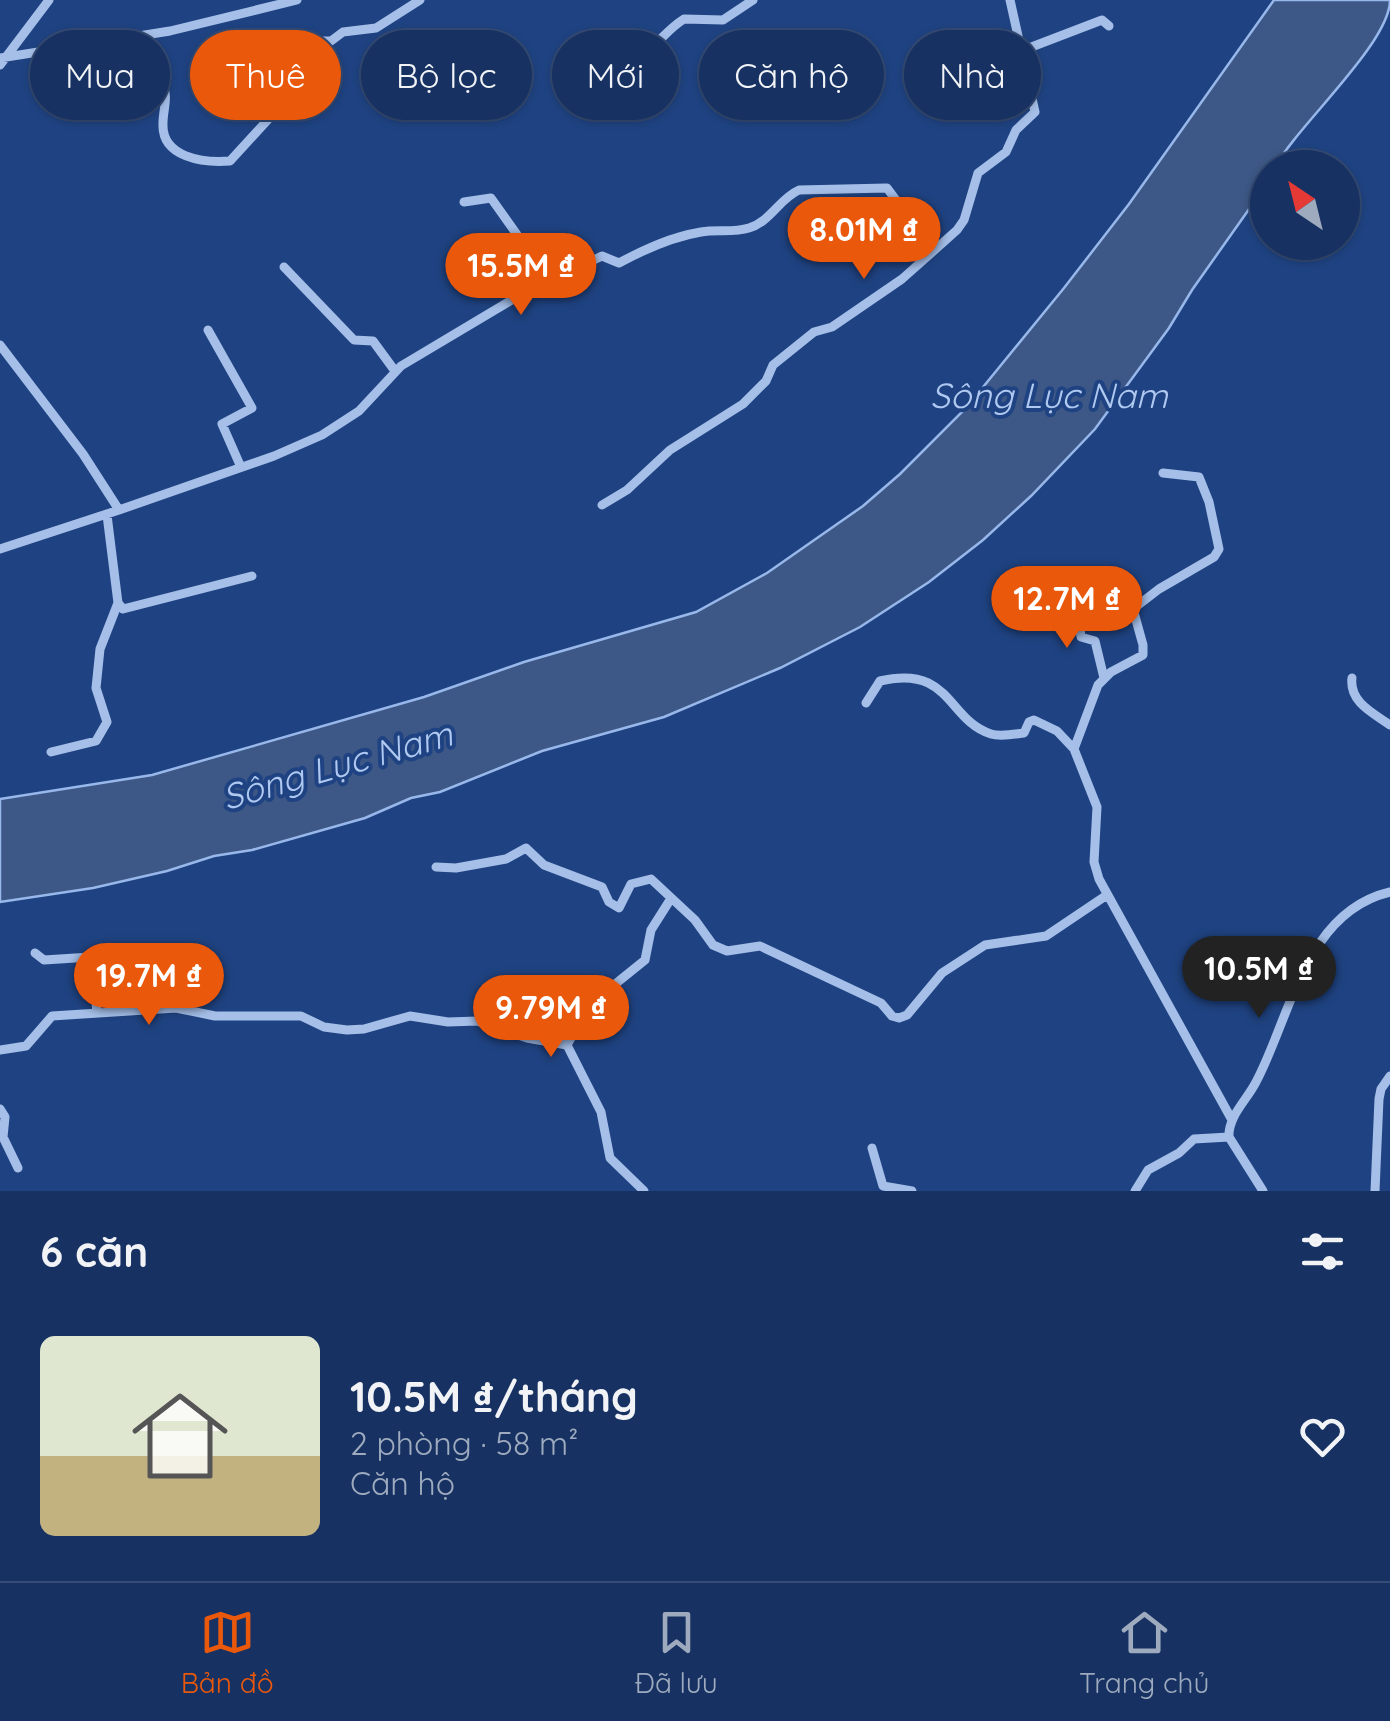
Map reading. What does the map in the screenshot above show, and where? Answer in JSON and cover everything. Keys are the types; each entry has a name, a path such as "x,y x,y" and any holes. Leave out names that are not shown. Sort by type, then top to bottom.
{"street":[{"path":"2,60 48,0"},
{"path":"170,31 297,0"},
{"path":"341,34 376,28 420,0"},
{"path":"672,30 684,19 723,20 753,0"},
{"path":"1010,0 1016,30"},
{"path":"1041,43 1102,20 1109,26"},
{"path":"2,60 30,54"},
{"path":"163,120 166,142 186,156 205,162 230,161 268,120"},
{"path":"602,505 627,490 670,450 743,404 766,381 773,365 814,332 832,328 920,266 964,220 978,173 1006,152 1017,128 1027,120"},
{"path":"0,550 299,446 360,411 396,371 515,298 602,256 619,262 670,239 749,228 778,210 792,193 813,189 889,189 933,250"},
{"path":"464,202 491,198 516,234 556,277"},
{"path":"284,267 354,340 373,342 396,371"},
{"path":"208,330 252,408 222,424 240,466"},
{"path":"0,345 83,454 119,510"},
{"path":"1074,749 1087,707 1104,678 1143,655 1133,610 1214,557 1219,549 1219,537 1201,480 1195,474 1163,473"},
{"path":"51,752 90,744 105,729 106,718 96,688 97,670 100,649 118,603 107,515"},
{"path":"118,603 124,608 252,576"},
{"path":"1078,610 1081,637 1096,641 1104,678"},
{"path":"866,703 880,681 908,677 944,693 972,721 992,734 1022,734 1034,720 1061,733 1074,749 1095,800 1094,862 1107,895 1232,1120"},
{"path":"1352,678 1350,688 1355,698 1390,725"},
{"path":"436,867 456,868 506,859 526,848 544,865 602,887 616,908 621,908 631,884 645,879 655,881 670,900 695,920 710,942 721,949 740,951 760,946 880,1003 899,1018 907,1015 942,974 985,945 1046,936 1107,895"},
{"path":"1263,1191 1228,1137 1232,1120 1256,1083 1322,938 1366,900 1390,892"},
{"path":"567,1045 582,1019 620,979 645,960 651,930 670,900"},
{"path":"34,953 44,960 90,956 97,1012"},
{"path":"0,1050 26,1046 52,1016 176,1008 215,1016 284,1015 347,1030 410,1016 448,1022 471,1020 527,1038 567,1045"},
{"path":"567,1045 601,1112 610,1158 644,1191"},
{"path":"1376,1191 1379,1099 1390,1076"},
{"path":"0,1108 5,1117 3,1137 18,1168"},
{"path":"1135,1191 1148,1170 1194,1139 1228,1137"},
{"path":"872,1148 883,1186 912,1191"}],"water":[{"name":"Sông Lục Nam","path":"1274,0 1390,0 1386,18 1360,61 1287,150 1250,150 1250,208 1095,429 983,540 929,582 860,627 780,668 664,717 542,751 365,818 167,871 93,888 0,902 0,799 152,775 424,697 524,662 696,612 767,573 863,506 966,408 1129,204"}]}
